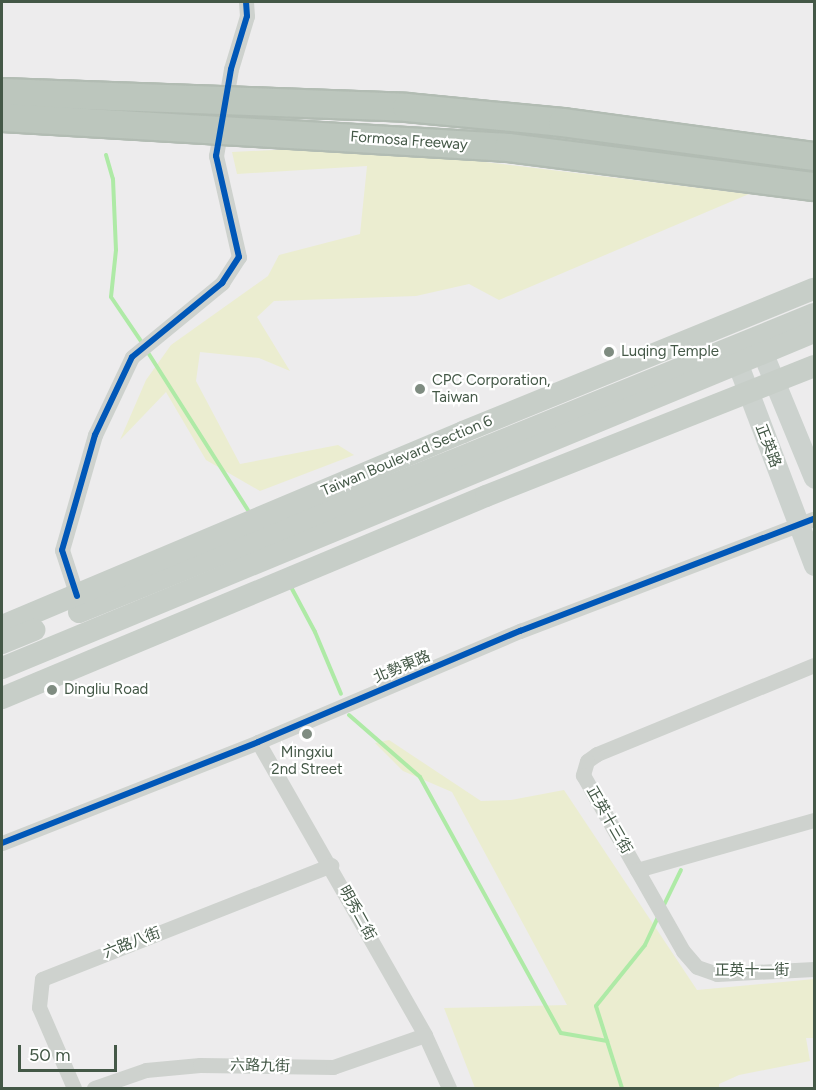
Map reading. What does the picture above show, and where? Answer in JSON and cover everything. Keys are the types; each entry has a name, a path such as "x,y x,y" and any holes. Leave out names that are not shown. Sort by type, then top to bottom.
{"highway":[{"path":"2,92 406,107 562,122 814,156"},
{"name":"Formosa Freeway","path":"2,117 508,147 814,186"}],"main road":[{"name":"Taiwan Boulevard Section 6","path":"2,626 814,289"},
{"name":"Taiwan Boulevard Section 6","path":"2,643 759,345 814,314"},
{"name":"Taiwan Boulevard Section 6","path":"759,345 814,332"},
{"name":"Taiwan Boulevard Section 6","path":"2,668 734,355"},
{"path":"2,698 486,496 814,366"}],"street":[{"path":"77,596 62,550 95,435 137,352 222,283 239,257 216,156 231,69 247,16 246,2"},
{"name":"正英路","path":"747,316 814,478"},
{"name":"正英路","path":"723,326 748,394 807,524 814,565"},
{"name":"北勢東路","path":"2,843 258,741 520,631 807,524"},
{"name":"正英十三街","path":"814,665 587,761 583,775 637,870 814,820"},
{"name":"明秀二街","path":"258,741 331,865 425,1035 449,1089"},
{"name":"六路八街","path":"74,1089 39,1007 42,979 331,865"},
{"name":"正英十一街","path":"637,870 683,951 697,967 717,974 814,969"},
{"name":"六路九街","path":"94,1089 156,1069 200,1065 333,1067 425,1035"}],"green space":[{"path":"354,146 749,194 499,300 469,284 416,296 274,301 257,317 290,371 259,358 200,352 196,381 240,464 338,445 354,455 260,491 206,460 166,392 120,440 146,380 171,345 268,276 279,255 360,234 367,166 237,174 232,152"},
{"path":"389,740 481,801 511,800 564,790 697,990 814,979 814,1038 806,1038 810,1061 739,1075 719,1084 719,1088 475,1088 444,1008 567,1005 452,792 403,771 375,743"}],"waterway":[{"path":"106,155 113,179 116,250 111,297 143,344"},
{"path":"147,351 248,510"},
{"path":"291,587 315,632 341,694"},
{"path":"349,715 420,777 561,1033 607,1041"},
{"path":"663,907 681,870"},
{"path":"622,1088 596,1006 645,945 658,917"}],"cycle path":[{"path":"77,596 62,550 95,435 132,357 222,283 239,257 216,156 231,69 247,16 246,2"},
{"path":"2,843 258,742 520,631 814,519"}],"place":[{"name":"Luqing Temple","path":"609,352"},
{"name":"CPC Corporation, Taiwan","path":"420,389"},
{"name":"Dingliu Road","path":"52,690"},
{"name":"Mingxiu 2nd Street","path":"307,734"}]}
